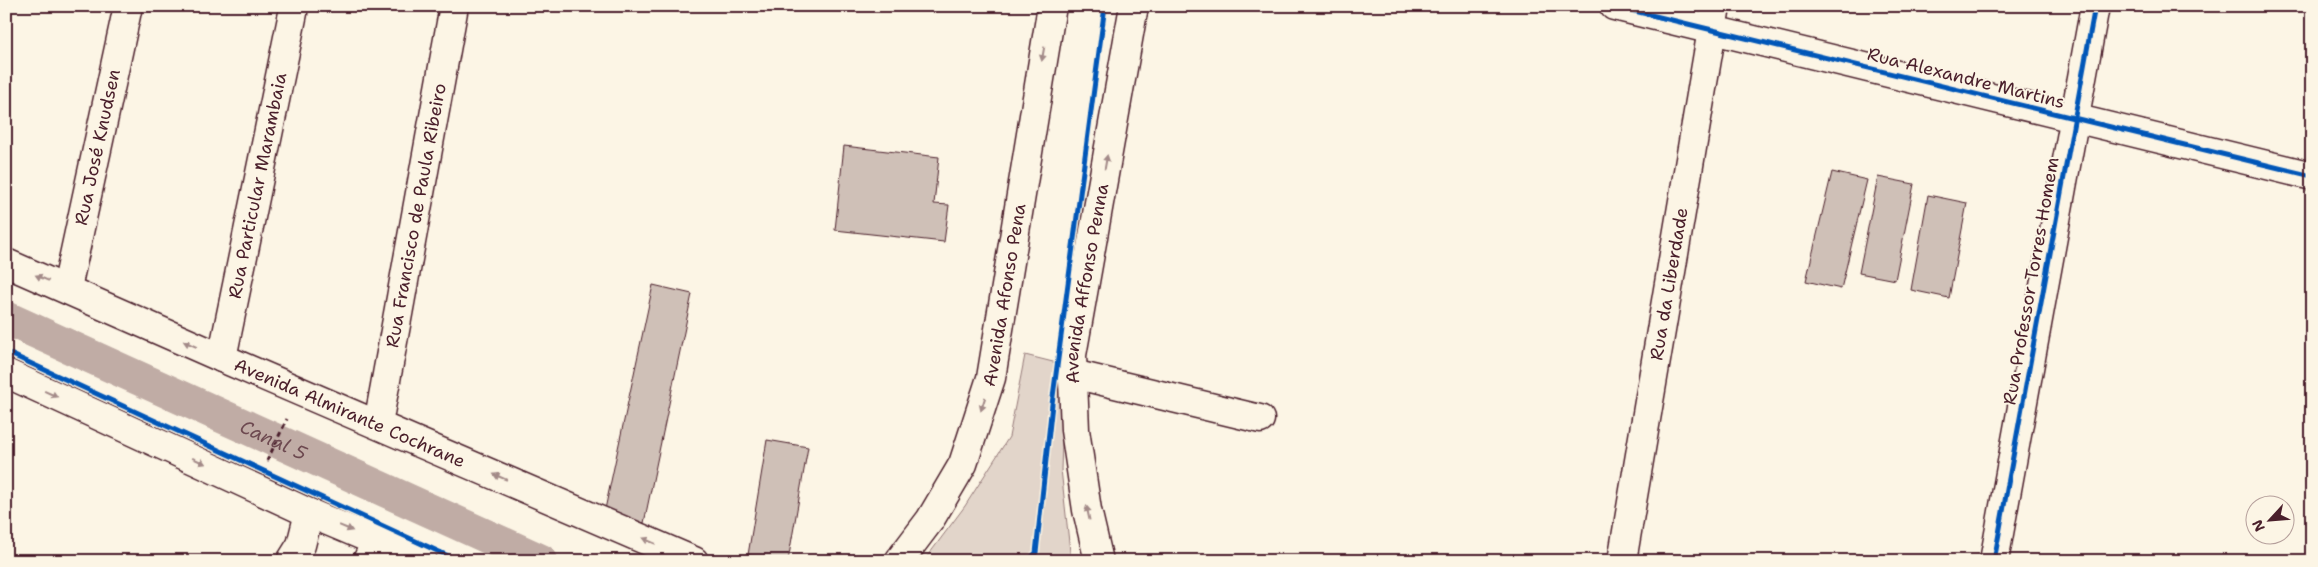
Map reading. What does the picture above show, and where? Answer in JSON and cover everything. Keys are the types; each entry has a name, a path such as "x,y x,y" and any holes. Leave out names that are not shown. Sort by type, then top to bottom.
{"street":[{"name":"Rua José Knudsen","path":"67,288 128,6"},
{"name":"Rua Francisco de Paula Ribeiro","path":"378,424 454,6"},
{"name":"Avenida Afonso Pena","path":"899,561 930,520 963,464 991,378 1052,6"},
{"name":"Avenida Affonso Penna","path":"1099,561 1087,510 1075,430 1072,355 1134,6"},
{"name":"Rua Alexandre Martins","path":"1614,6 1713,18 2075,118 2312,176"},
{"name":"Rua Professor Torres Homem","path":"1994,561 2095,6"},
{"name":"Rua Particular Marambaia","path":"222,358 293,13"},
{"name":"Rua da Liberdade","path":"1622,561 1713,18"},
{"name":"Avenida Almirante Cochrane","path":"6,262 222,358 694,561"},
{"path":"6,373 310,513 371,551 424,561"},
{"path":"1073,374 1260,418"},
{"path":"290,561 301,544 310,513"}],"path":[{"path":"266,462 301,391"}],"shaded area":[{"path":"1025,355 1065,365 1061,469 1071,561 924,561 965,506 1009,437"}],"building":[{"path":"844,146 939,157 934,204 949,205 944,242 835,230"},
{"path":"1832,172 1867,180 1841,289 1806,281"},
{"path":"1878,177 1914,184 1895,280 1859,273"},
{"path":"1928,195 1967,203 1949,298 1911,290"},
{"path":"653,285 692,294 644,523 604,514"},
{"path":"767,440 808,447 788,561 748,555"}],"waterway":[{"name":"Canal 5","path":"6,318 541,561"}],"cycle path":[{"path":"1027,561 1036,553 1052,404 1105,6"},
{"path":"1614,6 2312,176"},
{"path":"1994,561 2095,6"},
{"path":"6,352 459,561"}]}
